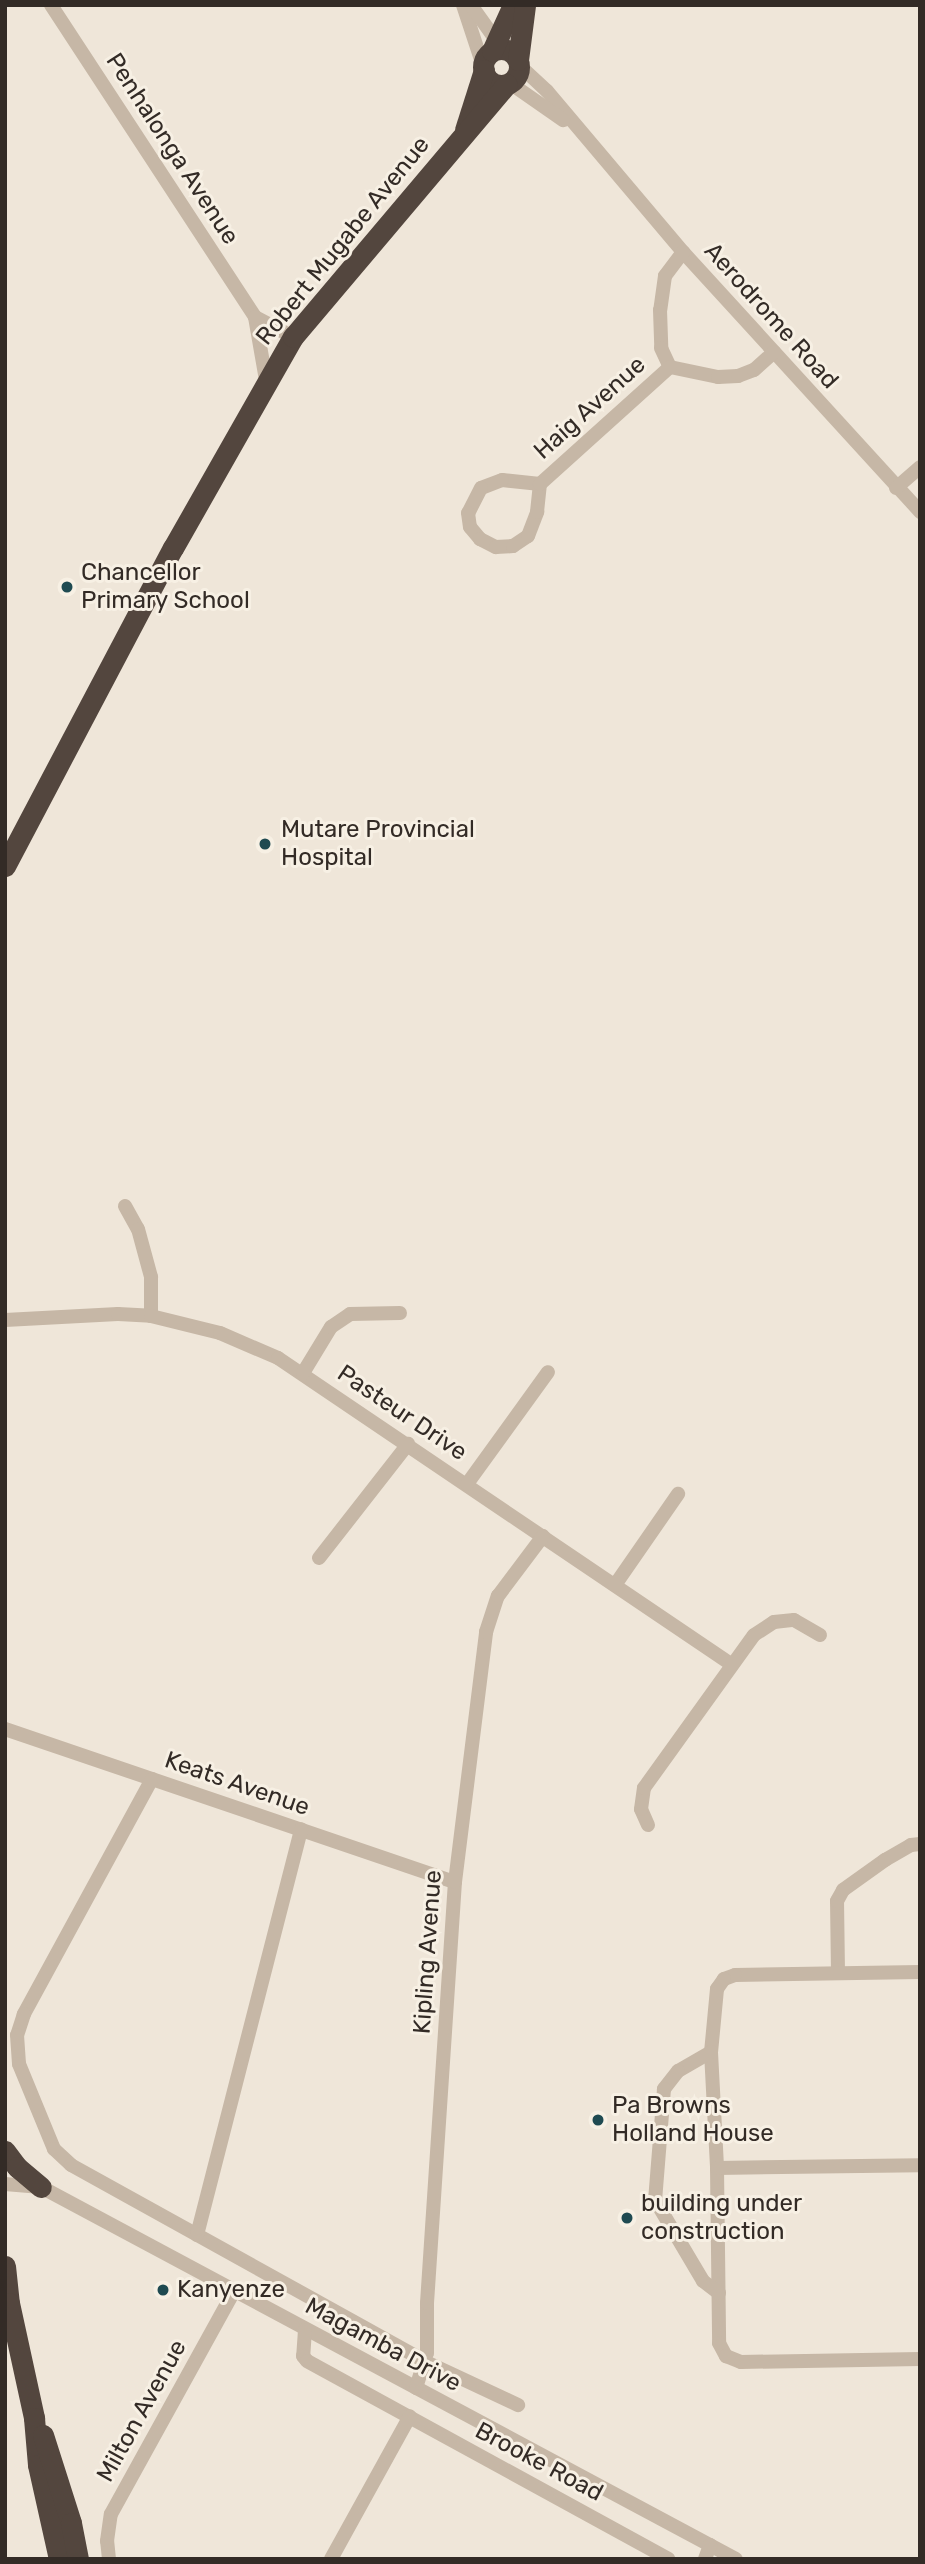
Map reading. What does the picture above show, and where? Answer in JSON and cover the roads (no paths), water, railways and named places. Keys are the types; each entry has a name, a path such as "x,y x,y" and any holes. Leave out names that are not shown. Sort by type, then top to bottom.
{"highway":[{"name":"Robert Mugabe Avenue","path":"502,63 513,5"},
{"name":"Robert Mugabe Avenue","path":"5,866 173,548 266,380 293,337 465,132 502,63 525,5"},
{"path":"5,2151 17,2167 41,2187"},
{"path":"5,2266 9,2303 34,2418 38,2465 59,2559"},
{"path":"34,2418 53,2463 78,2559"}],"street":[{"name":"Penhalonga Avenue","path":"51,5 255,317 266,380"},
{"name":"Aerodrome Road","path":"463,5 502,63 594,145 683,252 895,488 920,512"},
{"name":"Aerodrome Road","path":"471,5 502,63"},
{"path":"683,252 665,276 660,310 661,348 670,367 718,377 738,376 754,370 774,352"},
{"name":"Penhalonga Avenue","path":"255,317 293,337"},
{"name":"Haig Avenue","path":"540,484 502,480 481,488 468,513 470,527 480,539 496,547 513,546 528,536 534,526 540,484 670,367"},
{"path":"895,488 920,467"},
{"path":"125,1206 138,1229 151,1277 151,1316"},
{"path":"303,1373 331,1327 350,1314 400,1312"},
{"name":"Pasteur Drive","path":"5,1320 118,1314 151,1316 220,1333 278,1357 731,1664"},
{"path":"467,1484 548,1372"},
{"path":"319,1558 408,1444"},
{"path":"615,1585 678,1494"},
{"name":"Kipling Avenue","path":"416,2388 424,2361 455,1882 486,1632 498,1596 543,1536"},
{"path":"648,1825 641,1809 644,1788 754,1635 774,1622 794,1620 820,1635"},
{"name":"Keats Avenue","path":"5,1729 455,1882"},
{"path":"152,1779 24,2014 18,2035 19,2064 54,2149 71,2165 424,2361 518,2405"},
{"path":"197,2235 301,1829"},
{"path":"838,1972 837,1901 843,1890 886,1860 920,1844"},
{"path":"920,1972 735,1975 724,1979 717,1989 711,2052 717,2168 719,2343 726,2356 741,2362 920,2359"},
{"path":"711,2052 678,2071 664,2089 655,2200 703,2281 719,2293"},
{"path":"717,2168 920,2165"},
{"name":"Magamba Drive","path":"5,2184 41,2187 416,2388 707,2552 736,2559"},
{"name":"Milton Avenue","path":"109,2559 107,2541 111,2514 234,2291"},
{"name":"Brooke Road","path":"304,2330 303,2356 307,2361 668,2559"},
{"path":"331,2559 410,2416"}],"place":[{"name":"Chancellor Primary School","path":"67,587"},
{"name":"Mutare Provincial Hospital","path":"265,844"},
{"name":"Pa Browns Holland House","path":"598,2120"},
{"name":"building under construction","path":"627,2218"},
{"name":"Kanyenze","path":"163,2290"}]}
